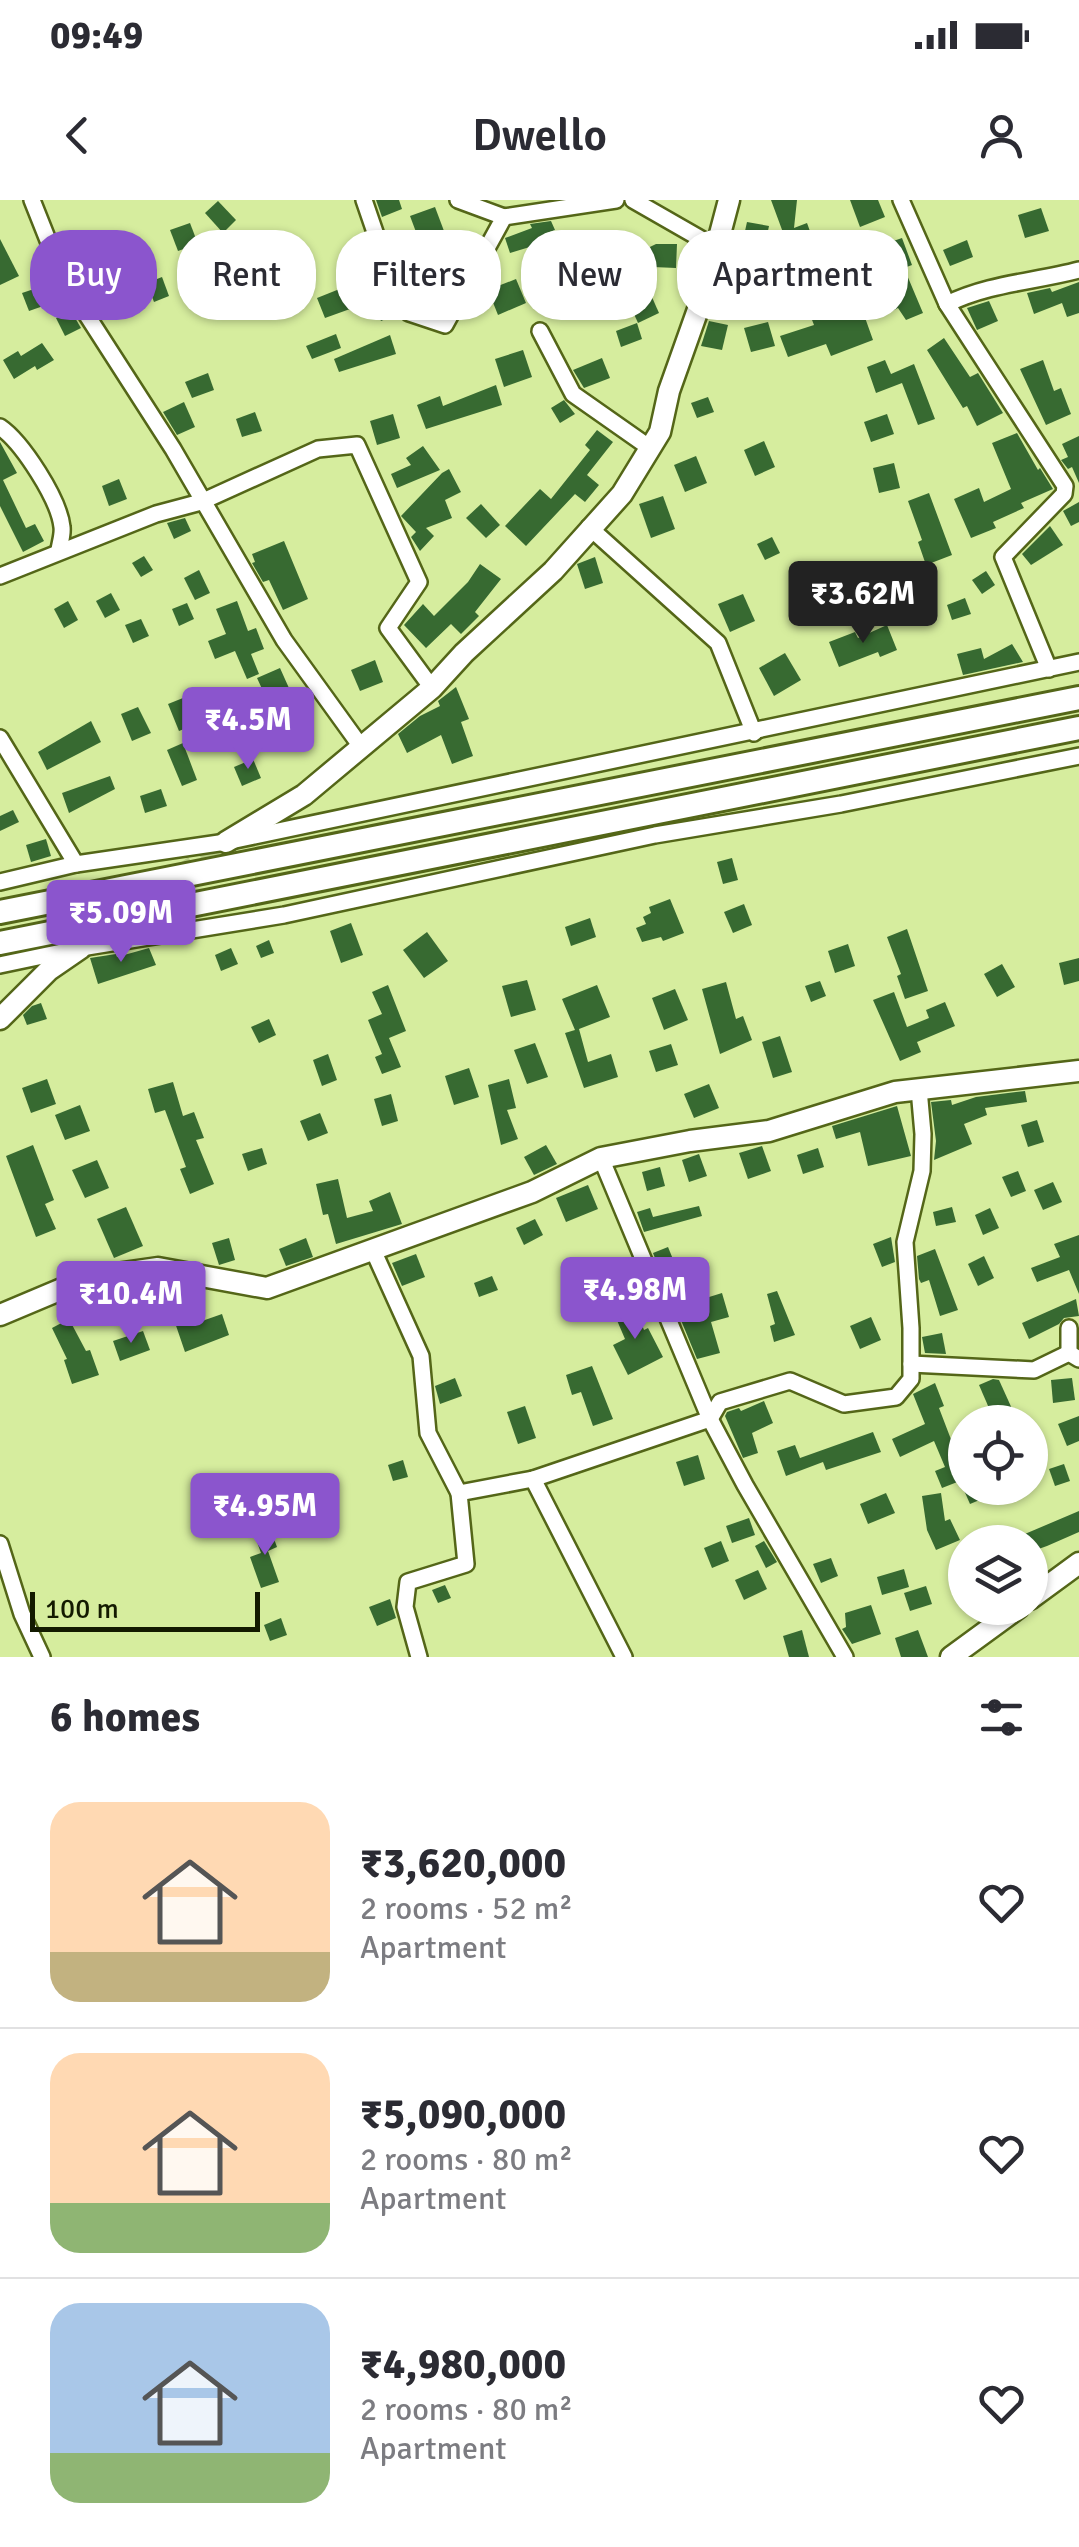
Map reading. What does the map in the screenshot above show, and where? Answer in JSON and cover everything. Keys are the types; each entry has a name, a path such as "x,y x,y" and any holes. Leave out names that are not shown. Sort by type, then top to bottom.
{"highway":[{"path":"0,912 1079,698"},
{"path":"0,943 1079,728"}],"main road":[{"path":"720,230 728,200"},
{"path":"226,842 304,795 432,688 553,570 622,494 660,432 695,320"},
{"path":"0,1019 49,970 82,948"},
{"path":"0,1315 88,1278 158,1268 267,1288 532,1192 601,1158 769,1131 866,1099 919,1089 1079,1071"},
{"path":"1048,1586 1079,1563"},
{"path":"952,1657 995,1625"}],"street":[{"path":"32,200 63,278 173,449 284,640 362,748"},
{"path":"364,200 390,276 409,314 445,325 504,217"},
{"path":"458,200 504,217 616,200"},
{"path":"633,200 684,230"},
{"path":"901,200 947,304 1066,486 1064,494 1002,557 1049,669"},
{"path":"947,304 1004,283 1079,270"},
{"path":"540,331 573,394 650,448"},
{"path":"0,427 14,437 44,482 62,526 60,550"},
{"path":"0,576 156,514 201,502 318,449 358,445 419,582 388,628 432,688"},
{"path":"590,527 718,643 754,733"},
{"path":"0,882 76,864 226,842 1079,662"},
{"path":"0,738 76,864"},
{"path":"0,965 284,915 655,835 841,804 1079,756"},
{"path":"459,1493 533,1479 710,1419 720,1402 790,1381 844,1404 896,1397 911,1380 905,1242 922,1170 919,1089"},
{"path":"601,1158 710,1419 845,1657"},
{"path":"374,1250 421,1356 428,1432 459,1493 466,1564 408,1582 405,1607 419,1657"},
{"path":"911,1364 1034,1370 1074,1356 1069,1328"},
{"path":"533,1479 624,1657"},
{"path":"0,1544 22,1614 42,1657"}],"building":[{"path":"376,200 399,200 402,209 382,217"},
{"path":"771,200 797,200 794,228 807,223 810,230 782,230"},
{"path":"850,200 878,200 885,217 860,227"},
{"path":"218,201 236,220 226,230 220,230 205,213"},
{"path":"435,207 444,230 415,230 410,216"},
{"path":"1041,208 1049,231 1025,238 1018,215"},
{"path":"551,221 555,230 527,230 532,228 530,224"},
{"path":"747,222 769,226 768,230 745,230"},
{"path":"190,223 193,230 177,230 177,248 170,230"},
{"path":"521,232 521,250 510,253 505,238"},
{"path":"0,239 19,276 0,285"},
{"path":"967,240 973,257 950,266 943,250"},
{"path":"657,244 677,244 676,268 657,267"},
{"path":"162,277 169,296 157,301 157,279"},
{"path":"908,277 923,313 908,319"},
{"path":"516,279 521,305 501,314 501,285"},
{"path":"1079,282 1079,313 1067,317 1062,303 1034,314 1027,293 1050,288 1052,292"},
{"path":"30,290 30,311 29,311 22,293"},
{"path":"336,290 336,314 325,318 317,298"},
{"path":"989,301 998,321 977,330 967,308"},
{"path":"57,320 76,320 81,328 65,336"},
{"path":"812,320 866,320 873,340 831,356 826,344 788,357 780,336 814,325"},
{"path":"709,321 728,325 722,350 701,346"},
{"path":"768,322 775,346 751,352 744,328"},
{"path":"637,323 642,339 621,347 616,331"},
{"path":"336,334 341,348 312,359 306,346"},
{"path":"390,335 396,354 339,372 334,359"},
{"path":"944,338 970,377 978,373 1003,413 977,426 927,350"},
{"path":"42,343 54,360 14,379 3,360 18,351 21,356"},
{"path":"523,350 532,377 504,387 495,359"},
{"path":"602,358 610,378 584,388 573,370"},
{"path":"885,360 891,374 914,364 935,419 918,425 902,383 876,393 867,367"},
{"path":"1043,360 1054,391 1061,388 1071,414 1046,425 1020,369"},
{"path":"208,373 214,390 192,398 185,382"},
{"path":"496,385 502,405 426,429 417,405 440,396 443,406"},
{"path":"708,397 714,412 697,418 691,403"},
{"path":"564,400 575,414 560,423 551,408"},
{"path":"184,402 195,427 177,435 163,412"},
{"path":"255,412 262,431 242,437 236,419"},
{"path":"393,414 400,438 377,445 370,421"},
{"path":"887,414 894,434 871,442 864,422"},
{"path":"597,430 613,442 587,475 599,485 585,502 575,494 526,546 505,526 540,489 551,499 590,450 585,445"},
{"path":"1017,433 1053,489 1021,503 1024,508 993,522 996,528 971,538 954,499 979,488 984,502 1011,489 992,443"},
{"path":"1079,436 1079,483 1072,467 1068,469 1061,460 1068,457 1062,444"},
{"path":"764,441 775,467 755,476 744,450"},
{"path":"0,442 17,473 3,480 26,528 35,524 44,541 23,552 0,506"},
{"path":"423,446 440,470 397,488 391,474 411,465 406,458"},
{"path":"696,456 707,483 685,492 674,465"},
{"path":"894,463 900,488 879,493 873,468"},
{"path":"449,469 461,492 445,500 452,518 426,528 434,536 420,551 411,537 416,532 401,516"},
{"path":"119,479 127,499 109,506 102,486"},
{"path":"929,493 952,555 926,565 908,501"},
{"path":"663,496 675,529 651,538 639,504"},
{"path":"1079,502 1079,522 1071,526 1063,511"},
{"path":"481,504 500,525 486,538 466,518"},
{"path":"185,518 191,531 174,539 167,523"},
{"path":"1050,526 1063,545 1031,565 1022,554"},
{"path":"772,537 780,553 765,560 757,544"},
{"path":"284,541 308,599 283,610 269,580 263,582 252,563 252,554"},
{"path":"144,556 153,570 141,577 132,563"},
{"path":"595,557 603,583 585,589 577,564"},
{"path":"480,564 501,579 475,612 479,616 461,634 451,624 426,648 404,625 423,604 434,616"},
{"path":"199,570 210,593 195,600 184,578"},
{"path":"986,571 995,585 982,594 972,580"},
{"path":"111,593 120,610 105,618 96,601"},
{"path":"743,594 755,621 730,632 718,604"},
{"path":"965,598 971,614 952,620 947,605"},
{"path":"68,601 78,620 64,628 54,609"},
{"path":"237,601 248,631 256,628 264,649 251,654 259,674 247,679 235,651 215,659 208,641 226,634 216,609"},
{"path":"187,603 194,619 179,626 172,609"},
{"path":"141,619 149,636 133,643 125,625"},
{"path":"887,625 897,650 880,657 878,652 839,667 829,642 855,632 858,638"},
{"path":"1012,644 1023,662 963,675 957,654 981,648 984,659"},
{"path":"785,653 801,680 774,696 759,668"},
{"path":"375,660 383,682 360,691 351,670"},
{"path":"280,668 312,728 294,736 278,700 269,704 257,678"},
{"path":"456,687 469,719 461,722 473,756 452,764 441,735 407,753 398,734 440,706 438,701"},
{"path":"193,694 204,721 179,731 168,704"},
{"path":"226,700 243,736 223,744 206,709"},
{"path":"138,707 151,733 132,741 121,714"},
{"path":"91,721 101,742 47,770 38,752"},
{"path":"183,743 197,780 182,786 167,750"},
{"path":"253,759 261,778 242,786 234,767"},
{"path":"110,776 115,789 69,813 62,793"},
{"path":"161,789 167,806 145,813 140,796"},
{"path":"13,810 19,822 0,831 0,816"},
{"path":"46,839 51,856 31,862 26,845"},
{"path":"732,858 738,880 723,884 717,862"},
{"path":"670,899 684,933 663,941 661,937 642,942 636,928 646,924 643,917 651,913 649,907"},
{"path":"744,904 752,925 733,933 724,912"},
{"path":"590,918 596,937 571,946 565,927"},
{"path":"351,923 363,955 341,963 330,931"},
{"path":"907,929 928,991 905,999 897,976 901,974 887,937"},
{"path":"427,932 448,961 424,978 403,950"},
{"path":"269,940 274,953 261,958 256,946"},
{"path":"848,944 855,966 835,973 828,951"},
{"path":"149,948 156,965 98,984 90,958 116,954 117,957"},
{"path":"231,948 238,964 221,971 215,955"},
{"path":"1079,958 1079,981 1064,985 1059,963"},
{"path":"1002,964 1015,987 997,997 984,974"},
{"path":"527,980 536,1010 511,1017 502,986"},
{"path":"820,981 826,996 811,1002 805,986"},
{"path":"726,982 736,1019 743,1016 752,1040 720,1054 702,989"},
{"path":"388,985 406,1031 389,1038 401,1067 382,1074 375,1057 382,1054 368,1020 382,1014 372,992"},
{"path":"597,985 610,1017 579,1029 588,1062 611,1054 618,1077 584,1088 565,1033 575,1030 562,999"},
{"path":"675,989 688,1020 664,1030 652,998"},
{"path":"894,992 907,1027 929,1018 926,1010 945,1002 955,1026 917,1042 921,1052 900,1061 873,1000"},
{"path":"41,1003 47,1019 27,1025 23,1015"},
{"path":"269,1019 276,1035 259,1043 251,1027"},
{"path":"780,1036 792,1072 773,1078 762,1042"},
{"path":"535,1043 548,1077 527,1084 514,1050"},
{"path":"671,1044 678,1065 656,1072 649,1051"},
{"path":"328,1054 337,1080 322,1086 313,1060"},
{"path":"469,1068 479,1097 454,1105 445,1076"},
{"path":"47,1079 56,1104 31,1113 22,1088"},
{"path":"509,1079 516,1108 507,1110 518,1139 501,1145 488,1085"},
{"path":"173,1082 183,1116 194,1112 204,1138 196,1140 214,1184 190,1194 180,1169 186,1167 165,1110 155,1113 148,1089"},
{"path":"709,1084 719,1108 694,1118 684,1094"},
{"path":"1025,1091 1027,1102 985,1108 987,1115 964,1124 972,1144 934,1160 931,1102 951,1100 952,1105 976,1097"},
{"path":"391,1094 398,1121 382,1126 374,1099"},
{"path":"80,1105 90,1131 65,1140 55,1115"},
{"path":"897,1106 911,1156 868,1166 860,1132 836,1139 832,1126"},
{"path":"320,1113 328,1133 308,1141 300,1121"},
{"path":"1037,1120 1044,1142 1028,1147 1021,1125"},
{"path":"33,1145 54,1200 45,1204 56,1229 36,1237 6,1156"},
{"path":"546,1145 557,1164 534,1175 524,1157"},
{"path":"762,1146 771,1171 748,1179 739,1153"},
{"path":"262,1148 267,1164 248,1171 242,1154"},
{"path":"818,1148 824,1167 803,1174 797,1155"},
{"path":"699,1154 707,1176 689,1182 682,1160"},
{"path":"97,1160 109,1188 85,1198 72,1170"},
{"path":"660,1167 665,1186 647,1191 642,1172"},
{"path":"1018,1171 1026,1191 1011,1197 1002,1177"},
{"path":"338,1179 347,1218 373,1211 369,1201 390,1192 402,1224 336,1244 328,1214 323,1215 316,1184"},
{"path":"1053,1182 1062,1202 1043,1210 1034,1190"},
{"path":"588,1185 598,1209 566,1222 556,1198"},
{"path":"699,1206 702,1216 644,1232 637,1212 650,1208 653,1217"},
{"path":"126,1207 143,1246 114,1258 97,1219"},
{"path":"952,1207 956,1222 936,1226 933,1212"},
{"path":"990,1208 999,1228 983,1235 975,1215"},
{"path":"535,1219 543,1235 524,1245 516,1228"},
{"path":"1079,1235 1079,1294 1069,1270 1037,1282 1031,1268 1060,1257 1054,1244"},
{"path":"891,1237 895,1262 882,1267 873,1244"},
{"path":"229,1238 235,1260 219,1265 212,1243"},
{"path":"306,1238 313,1257 286,1266 279,1249"},
{"path":"668,1247 677,1269 662,1276 653,1253"},
{"path":"935,1249 958,1310 940,1316 929,1280 921,1283 919,1279 917,1256"},
{"path":"416,1254 425,1277 402,1286 392,1263"},
{"path":"984,1256 994,1278 978,1286 968,1264"},
{"path":"492,1276 498,1290 479,1297 474,1283"},
{"path":"169,1287 172,1296 192,1290 202,1321 222,1314 229,1335 185,1352 171,1311 160,1315 152,1292"},
{"path":"690,1291 693,1302 722,1293 729,1317 711,1322 720,1353 697,1359 671,1296"},
{"path":"777,1291 795,1335 774,1342 770,1326 775,1324 767,1294"},
{"path":"1076,1299 1079,1316 1064,1318 1029,1339 1022,1323"},
{"path":"634,1305 644,1330 648,1328 663,1357 628,1375 613,1345 625,1339 613,1311"},
{"path":"871,1317 881,1340 860,1349 850,1326"},
{"path":"69,1319 86,1351 90,1350 99,1375 72,1384 64,1360 67,1359 52,1328"},
{"path":"143,1331 150,1350 120,1361 113,1341"},
{"path":"942,1333 946,1354 925,1353 922,1337"},
{"path":"592,1366 613,1419 593,1426 581,1392 572,1395 566,1375"},
{"path":"455,1378 462,1396 440,1404 435,1386"},
{"path":"1072,1378 1075,1400 1053,1403 1051,1380"},
{"path":"999,1380 1010,1405 988,1405 979,1385"},
{"path":"935,1383 944,1406 939,1408 948,1432 948,1486 942,1488 935,1471 945,1467 934,1441 900,1457 892,1439 925,1424 913,1394"},
{"path":"764,1401 773,1423 752,1433 758,1453 743,1458 725,1416 727,1412 739,1408 741,1411"},
{"path":"525,1406 536,1438 518,1444 507,1412"},
{"path":"1079,1416 1079,1441 1067,1446 1058,1424"},
{"path":"873,1432 881,1452 826,1470 823,1462 786,1476 777,1451 795,1445 800,1458"},
{"path":"698,1455 705,1479 684,1486 676,1462"},
{"path":"403,1460 408,1477 393,1481 388,1465"},
{"path":"1064,1464 1070,1481 1055,1486 1049,1469"},
{"path":"886,1493 895,1513 868,1524 860,1504"},
{"path":"941,1493 945,1521 950,1519 953,1525 948,1525 948,1545 936,1550 927,1530 922,1496"},
{"path":"1079,1511 1079,1532 1048,1546 1046,1525"},
{"path":"749,1518 755,1535 732,1543 726,1526"},
{"path":"269,1525 277,1547 268,1551 279,1582 261,1588 250,1557 261,1553 253,1531"},
{"path":"721,1541 729,1561 712,1568 704,1548"},
{"path":"764,1541 777,1562 766,1568 755,1546"},
{"path":"831,1558 838,1576 821,1583 813,1564"},
{"path":"904,1569 909,1587 882,1595 877,1577"},
{"path":"758,1570 767,1589 744,1600 735,1580"},
{"path":"445,1585 451,1598 438,1603 432,1590"},
{"path":"926,1586 932,1604 910,1611 904,1593"},
{"path":"390,1599 396,1618 377,1626 369,1607"},
{"path":"871,1605 881,1634 852,1644 842,1629 846,1627 845,1613"},
{"path":"281,1618 287,1635 270,1641 264,1625"},
{"path":"802,1630 809,1657 789,1657 783,1636"},
{"path":"918,1630 928,1657 901,1657 895,1638"}],"tunnel":[{"path":"81,948 226,842"}]}
